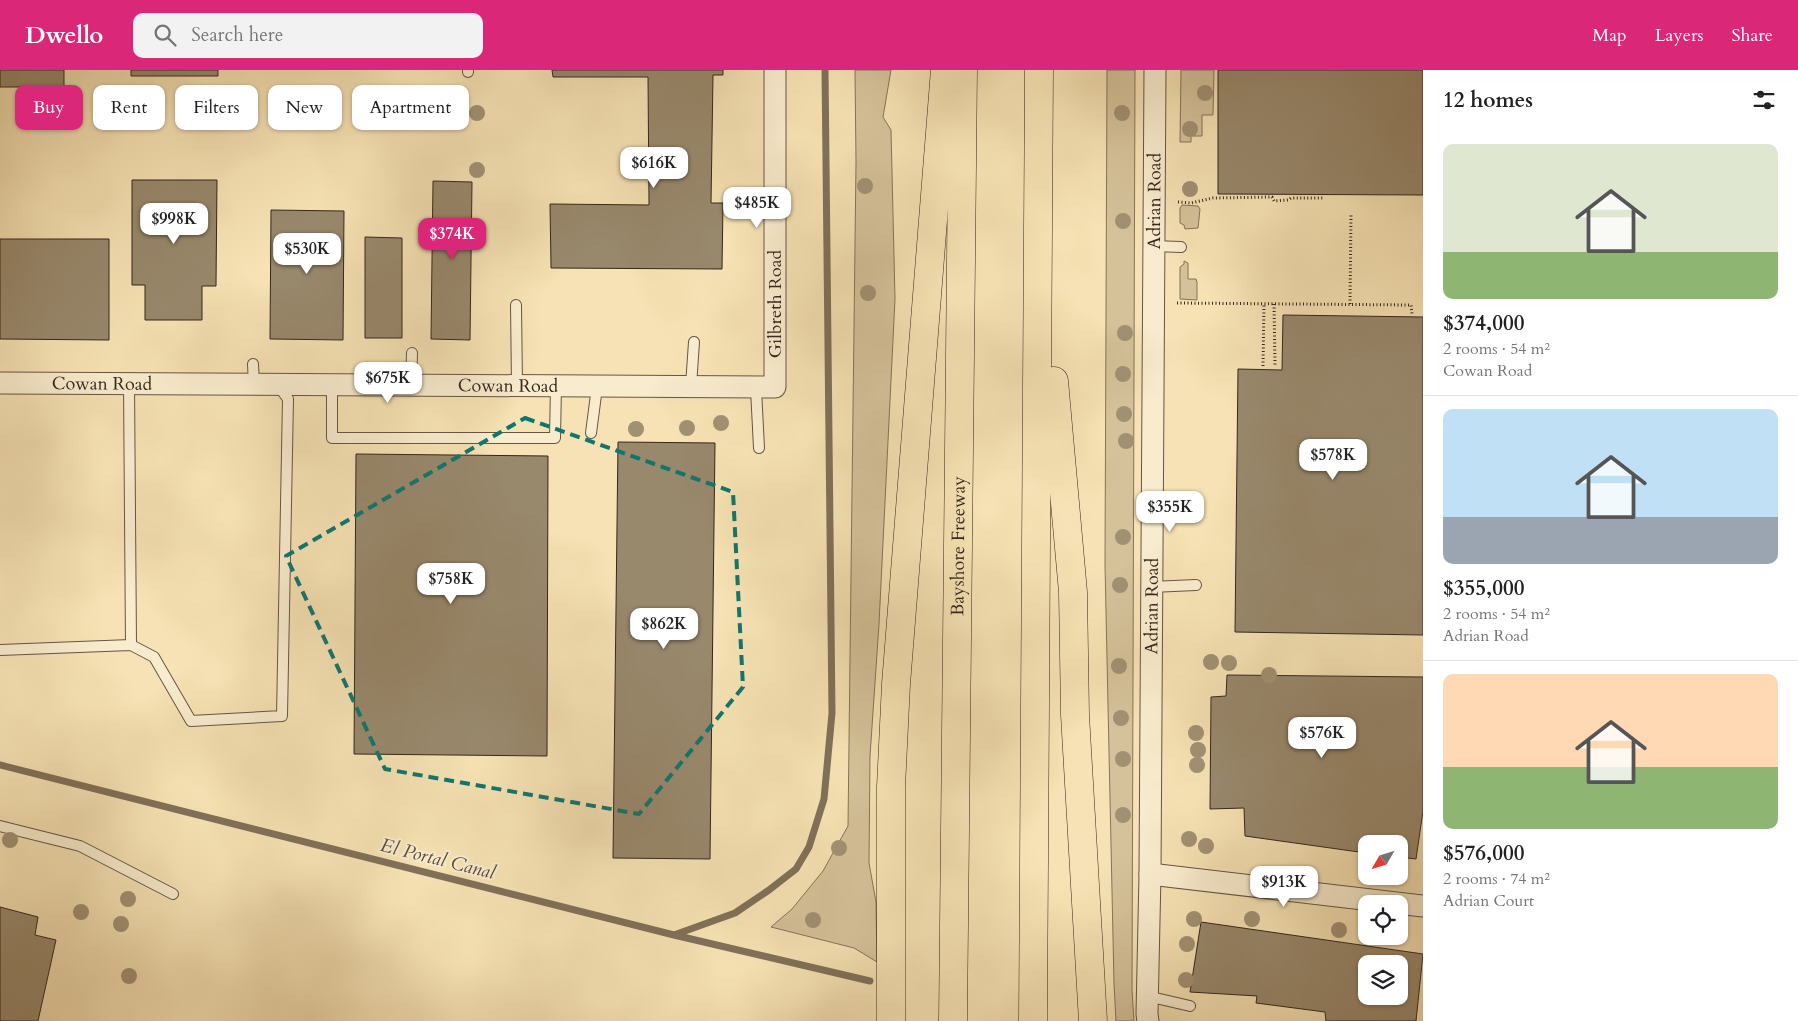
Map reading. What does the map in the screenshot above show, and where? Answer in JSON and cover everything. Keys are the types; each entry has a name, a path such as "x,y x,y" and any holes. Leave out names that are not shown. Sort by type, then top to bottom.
{"highway":[{"path":"891,1021 891,787 896,684 945,70"},
{"name":"Bayshore Freeway","path":"953,1021 963,70"},
{"path":"1033,1021 1040,70"},
{"path":"1039,221 1073,592 1075,715 1092,1021"}],"street":[{"name":"Gilbreth Road","path":"765,388 776,70"},
{"name":"Adrian Road","path":"1148,1021 1155,70"},
{"name":"Cowan Road","path":"0,383 691,386 765,388"},
{"path":"1150,874 1423,906"}],"lane":[{"path":"1154,246 1181,247"},
{"path":"516,305 517,386"},
{"path":"691,386 694,342"},
{"path":"412,353 412,386"},
{"path":"254,364 254,385"},
{"path":"129,384 131,645"},
{"path":"0,650 131,645 154,657 191,721 282,716 288,399 277,385"},
{"path":"332,385 332,438 555,438 556,386"},
{"path":"591,433 597,386"},
{"path":"759,448 765,388"},
{"path":"1151,587 1196,585"},
{"path":"0,826 80,846 172,894"},
{"path":"1147,996 1190,1006"}],"path":[{"path":"1178,202 1213,198 1272,198 1274,201 1291,198 1323,198"},
{"path":"1350,304 1351,214"},
{"path":"1177,303 1411,305 1412,314"},
{"path":"1263,366 1264,304"},
{"path":"1274,304 1275,365"}],"highlighted area":[{"path":"525,418 733,492 743,687 639,814 385,769 286,556"}],"shaded area":[{"path":"855,70 891,70 883,117 891,130 895,299 879,624 870,756 869,863 876,902 877,962 854,948 771,927 792,909 823,871 848,826 856,162"},
{"path":"1107,70 1135,70 1132,990 1134,1021 1116,1021 1114,984 1105,565"},
{"path":"1181,70 1214,70 1213,115 1202,115 1202,136 1191,136 1191,142 1180,142"},
{"path":"1182,205 1198,206 1200,209 1198,228 1185,229 1184,225 1180,223 1180,208"},
{"path":"1184,261 1188,263 1188,279 1196,279 1197,282 1197,300 1180,299 1180,267 1184,264"}],"building":[{"path":"0,70 64,70 64,85 15,85 15,87 0,87"},
{"path":"131,70 218,70 218,76 131,76"},
{"path":"552,70 723,70 723,75 713,75 711,203 723,203 722,269 551,268 550,204 649,205 648,77 553,77"},
{"path":"1218,70 1423,70 1423,195 1218,194"},
{"path":"132,180 217,180 216,286 202,286 202,320 145,320 145,285 132,285"},
{"path":"433,181 472,182 470,340 431,339"},
{"path":"271,210 344,211 343,340 270,339"},
{"path":"365,237 402,238 402,338 365,338"},
{"path":"0,239 109,239 109,340 0,339"},
{"path":"1283,315 1423,317 1423,635 1235,632 1238,369 1282,370"},
{"path":"618,442 715,443 710,859 613,858"},
{"path":"356,454 548,456 547,756 354,754"},
{"path":"1227,675 1423,677 1423,811 1416,859 1408,858 1408,835 1358,835 1358,852 1245,836 1244,808 1210,809 1211,697 1226,696"},
{"path":"0,907 38,917 35,935 56,940 38,1021 0,1021"},
{"path":"1201,922 1423,954 1416,1021 1326,1021 1325,1012 1256,1003 1257,996 1190,992"}],"waterway":[{"path":"674,935 735,913 796,869 809,847 824,799 832,713 825,70"},
{"name":"El Portal Canal","path":"0,765 674,935 870,981"}]}
